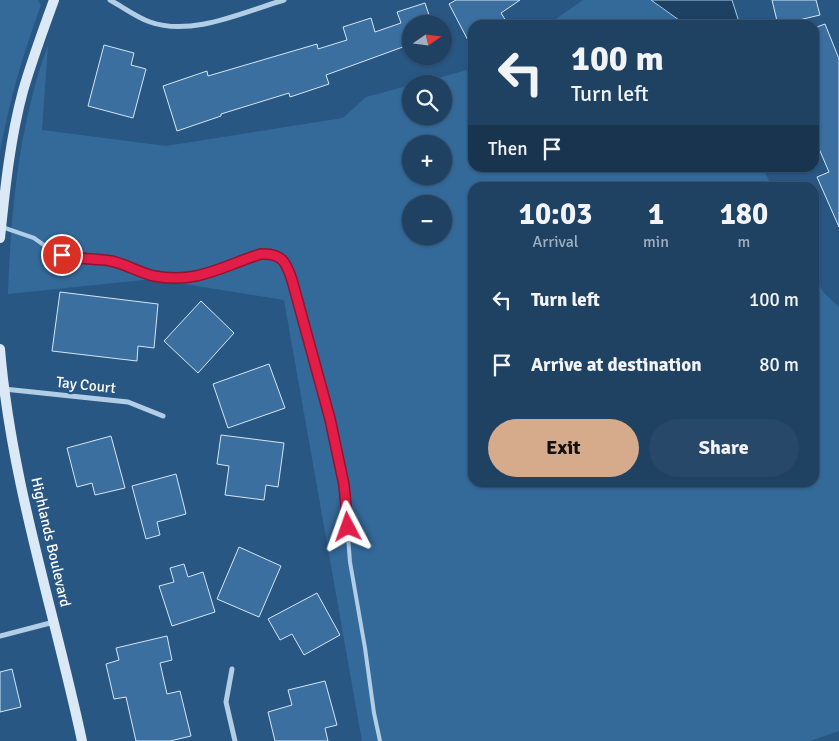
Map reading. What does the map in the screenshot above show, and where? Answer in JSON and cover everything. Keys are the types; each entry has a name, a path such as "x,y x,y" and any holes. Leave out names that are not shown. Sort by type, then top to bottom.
{"street":[{"path":"0,238 7,170 23,92 54,0"},
{"path":"110,0 148,22 179,28 200,26 284,0"},
{"name":"Highlands Boulevard","path":"0,349 2,389 11,438 82,741"},
{"name":"Tay Court","path":"2,389 128,402 163,416"},
{"path":"0,636 54,622"},
{"path":"232,669 226,702 235,741"}],"lane":[{"path":"1,226 34,238 48,248 72,258 112,262 165,278 198,277 261,254 276,255 286,263 324,395 344,485 350,562 380,741"}],"shaded area":[{"path":"0,0 38,0 41,5 17,78 0,152"},
{"path":"583,0 651,0 679,20 554,20"},
{"path":"651,0 732,0 738,20 679,20"},
{"path":"48,45 42,130 166,146 343,118 366,97 402,87 402,125 452,125 452,75 449,75 468,69 468,172 765,172 770,182 468,182 468,487 819,487 819,284 823,292 839,307 839,731 810,741 362,741 284,300 153,279 8,294 14,199 23,136 38,75"}],"building":[{"path":"456,0 520,0 501,13 505,20 468,20 468,40 449,4"},
{"path":"772,0 816,0 820,15 799,20 777,20"},
{"path":"425,3 429,15 402,15 402,47 326,75 329,84 290,97 289,93 221,114 221,116 177,131 163,86 207,71 208,76 317,44 318,49 347,40 343,27 371,18 375,32 401,23 397,12"},
{"path":"825,24 839,59 839,227 817,177 829,172 819,149 819,26"},
{"path":"104,45 134,53 131,65 146,69 133,118 88,106"},
{"path":"60,292 158,304 154,348 138,346 137,361 52,351"},
{"path":"201,301 234,333 198,373 164,341"},
{"path":"269,364 285,408 228,428 213,384"},
{"path":"221,435 284,443 278,487 266,485 264,500 225,495 229,466 217,464"},
{"path":"111,436 125,488 95,495 92,483 77,487 67,448"},
{"path":"176,474 186,514 157,522 160,535 146,539 132,486"},
{"path":"239,547 281,566 259,617 217,599"},
{"path":"184,564 188,577 203,572 215,612 172,626 159,586 174,582 170,568"},
{"path":"317,593 340,635 304,655 292,634 280,640 268,619"},
{"path":"167,636 172,660 160,663 167,694 180,691 191,736 170,741 136,741 126,697 114,699 106,664 119,660 116,648"},
{"path":"12,669 21,707 0,712 0,672"},
{"path":"325,681 337,725 325,728 328,741 275,741 268,712 292,705 288,690"}],"route":[{"path":"62,255 72,258 112,262 165,278 198,277 261,254 269,253 282,259 286,263 292,280 330,419 344,485 348,527"}]}
